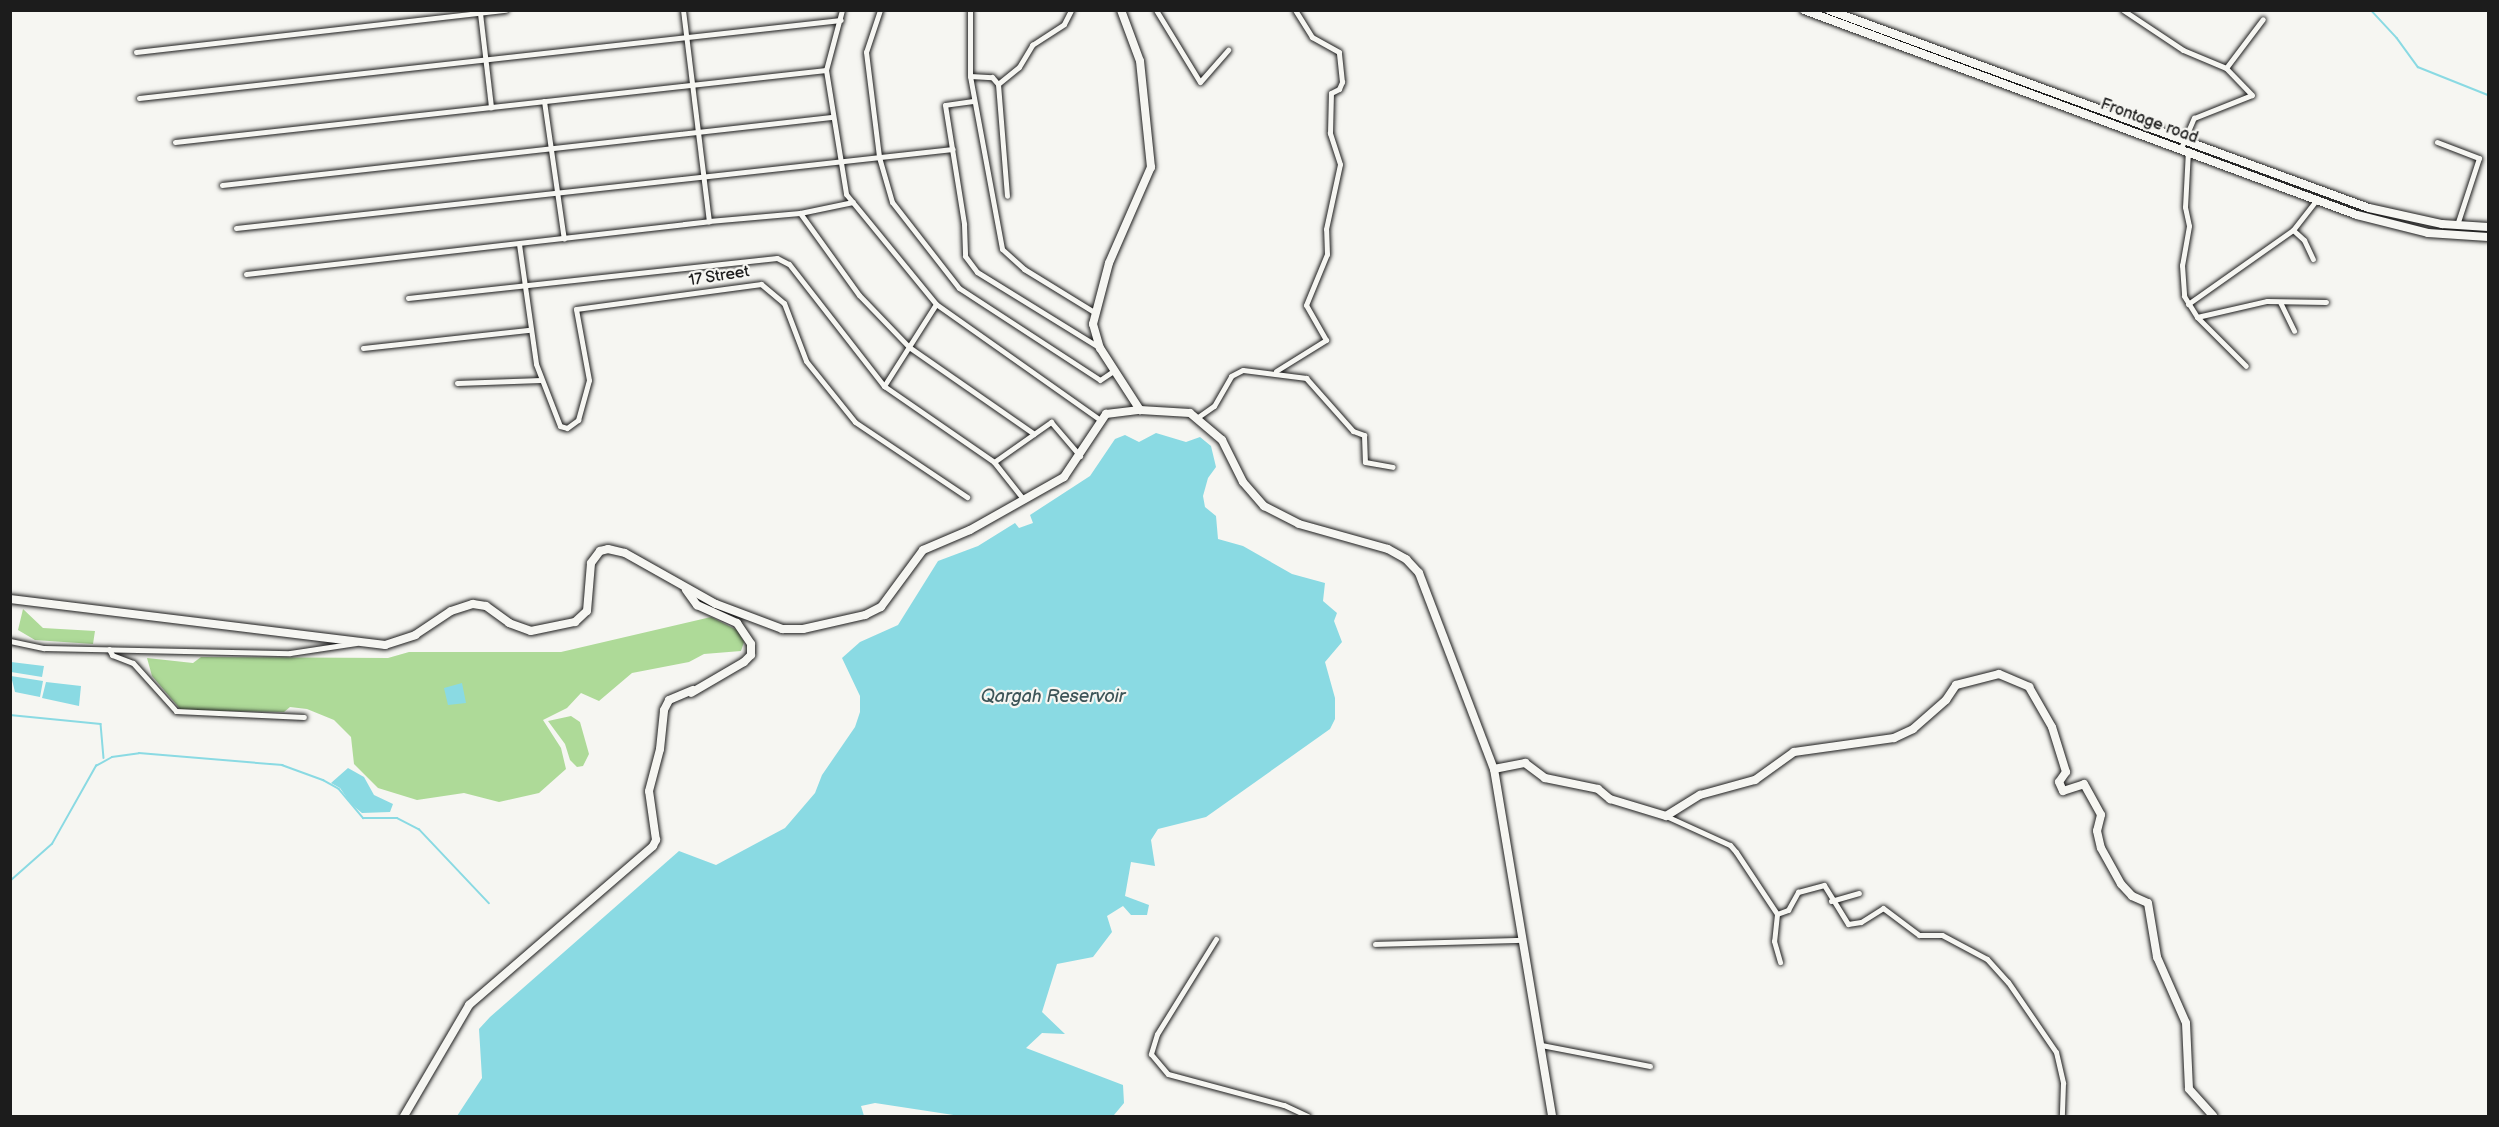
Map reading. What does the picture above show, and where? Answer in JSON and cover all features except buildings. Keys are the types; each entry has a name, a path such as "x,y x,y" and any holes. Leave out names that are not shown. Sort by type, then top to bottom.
{"main road":[{"path":"1121,10 1140,61 1151,167 1109,263 1094,312 1093,324 1100,348 1140,410"},
{"name":"Frontage road","path":"1804,10 2184,146 2317,199 2400,228 2488,237"},
{"path":"1829,10 2184,146 2369,208 2442,224 2488,227"},
{"path":"2441,234 2442,224"},
{"path":"10,599 385,645 399,641 451,611 473,604 486,606 509,623 531,631 575,622 586,611 591,562 600,550 608,549 625,553 716,604 782,629 803,629 865,615 888,600 923,550 1024,500 1064,477 1080,456 1099,419 1114,411 1181,411 1198,417 1222,440 1243,482 1264,506 1299,524 1388,549 1413,565 1451,651 1494,769 1552,1116"},
{"path":"404,1116 469,1005 653,846 656,840 649,791 666,705 744,663 751,655 751,644 737,624 697,605 683,586"},
{"path":"1494,769 1525,763 1545,778 1598,789 1610,799 1666,816 1700,795 1755,780 1794,752 1894,738 1913,729 1946,700 1956,685 1999,674 2029,687 2052,727 2066,772 2059,782 2063,791 2084,784 2101,815 2097,831 2102,848 2117,878 2126,891 2148,903 2157,957 2186,1023 2189,1089 2213,1116"}],"street":[{"path":"136,52 506,10"},
{"path":"682,10 710,221"},
{"path":"842,10 826,70 831,117 842,161 846,194 936,304 1099,419"},
{"path":"880,10 866,52 879,157 892,202 959,288 1100,380 1116,370"},
{"path":"970,10 970,76 1002,249 1015,263 1094,312"},
{"path":"998,84 1019,68 1032,45 1064,24 1071,10"},
{"path":"1156,10 1200,82 1228,50"},
{"path":"1276,371 1326,340 1306,305 1327,254 1326,229 1340,164 1330,133 1331,93 1339,89 1342,82 1339,52 1312,37 1295,10"},
{"path":"2123,10 2183,50 2226,68 2252,95 2194,118 2184,146 2186,207 2189,226 2182,283 2188,304 2198,317 2246,366"},
{"path":"480,12 491,107"},
{"path":"2226,68 2263,19"},
{"path":"139,98 841,20"},
{"path":"175,142 690,83 826,70"},
{"path":"970,76 992,77 998,84 1006,196"},
{"path":"544,101 555,190 564,239"},
{"path":"974,101 945,105 953,149 965,256 977,272 1100,348"},
{"path":"222,185 549,146 831,117"},
{"path":"2437,142 2479,158 2457,226"},
{"path":"236,228 555,190 953,149"},
{"path":"2188,304 2293,230 2317,199"},
{"path":"246,274 710,221 800,213 854,202"},
{"path":"800,213 859,295 909,347 1034,434"},
{"path":"2293,230 2304,240 2313,259"},
{"path":"457,383 541,380 523,287 519,244"},
{"path":"408,298 777,258 789,264 884,386 994,462 1024,500"},
{"name":"17 Street","path":"541,380 560,426 567,428 578,420 590,369 578,337 576,309 761,284 784,303 806,361 855,422 967,496"},
{"path":"2198,317 2258,302 2326,302"},
{"path":"2280,302 2294,331"},
{"path":"884,386 936,304"},
{"path":"363,348 530,330"},
{"path":"1198,417 1214,406 1231,376 1243,370 1276,371 1306,378 1353,431 1364,435 1365,462 1393,467"},
{"path":"994,462 1051,422 1080,456"},
{"path":"10,641 44,648 290,653 357,643"},
{"path":"109,649 112,655 133,663 176,711 304,717"},
{"path":"1666,816 1730,845 1777,914 1774,940 1780,962"},
{"path":"1777,914 1788,910 1798,892 1824,885 1831,901 1848,924 1861,922 1883,908 1919,935 1942,935 1987,959 2056,1052 2063,1083 2062,1116"},
{"path":"1831,901 1859,893"},
{"path":"1216,939 1157,1034 1152,1054 1168,1074 1284,1105 1308,1116"},
{"path":"1375,944 1522,940"},
{"path":"1541,1045 1650,1066"}],"green space":[{"path":"23,609 43,628 95,631 93,644 35,640 18,630"},
{"path":"711,617 737,630 744,642 741,651 704,654 689,662 632,673 599,701 581,693 567,708 543,720 561,748 566,769 539,793 499,802 464,793 417,800 378,788 354,764 351,737 334,720 307,709 290,707 284,712 181,710 152,676 147,658 193,663 201,657 388,658 409,652 561,652"},
{"path":"571,716 580,722 589,754 583,766 577,767 570,760 565,744 548,721"}],"water":[{"name":"Qargah Reservoir","path":"1156,433 1186,442 1200,437 1211,446 1216,467 1208,478 1203,496 1205,507 1216,516 1218,539 1243,546 1292,574 1325,583 1323,601 1337,613 1334,621 1342,642 1325,662 1335,698 1335,719 1330,729 1206,817 1158,829 1151,840 1155,866 1131,862 1125,896 1149,905 1147,915 1131,915 1123,906 1107,916 1112,932 1093,957 1057,964 1042,1012 1065,1034 1042,1033 1026,1048 1123,1085 1124,1103 1114,1115 960,1116 875,1103 861,1106 864,1116 457,1116 482,1078 479,1029 679,851 716,865 785,828 815,793 822,775 855,727 860,712 860,696 842,658 860,642 898,625 938,561 978,546 1015,523 1019,528 1033,523 1030,515 1090,476 1115,439 1125,435 1139,442"},
{"path":"11,662 44,666 42,677 11,672"},
{"path":"11,676 43,681 40,697 15,692"},
{"path":"46,682 81,686 79,706 42,698"},
{"path":"462,683 466,703 448,705 444,688"},
{"path":"348,768 364,777 374,795 393,804 390,812 362,813 351,804 340,788 331,783"}],"waterway":[{"path":"2371,10 2397,38 2418,67 2488,95"},
{"path":"10,715 101,724 104,758"},
{"path":"10,881 52,844 96,766 112,757 139,753 282,765 323,780 339,789 363,818 397,818 419,829 489,903"}]}
